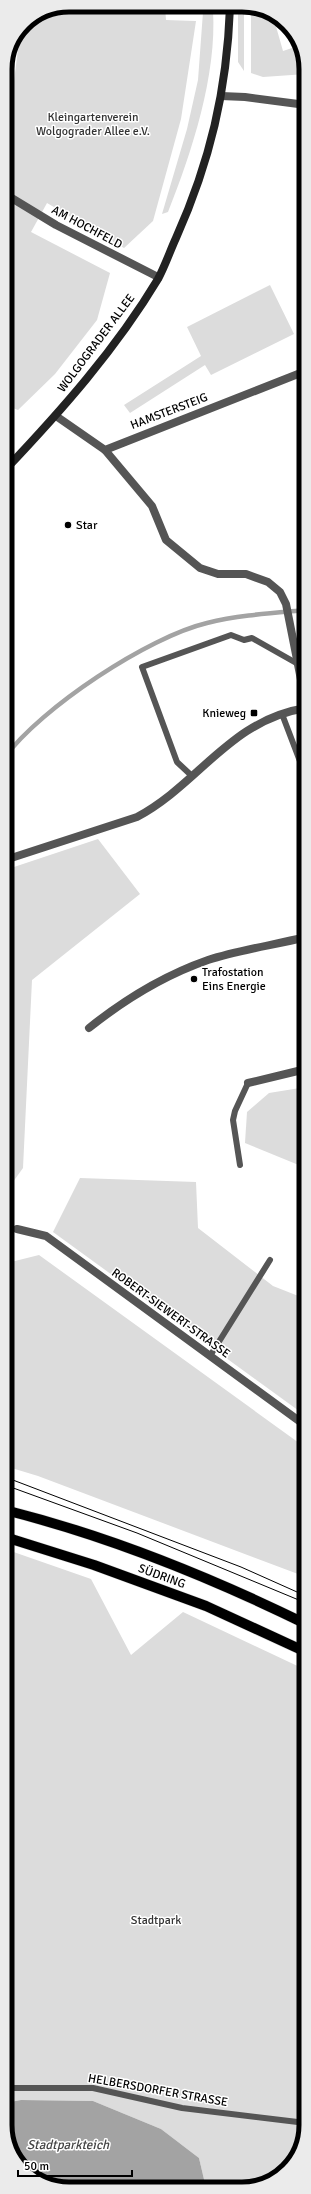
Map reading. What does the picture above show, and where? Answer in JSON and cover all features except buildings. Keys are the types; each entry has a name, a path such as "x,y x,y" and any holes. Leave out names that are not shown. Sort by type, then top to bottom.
{"main road":[{"name":"WOLGOGRADER ALLEE","path":"12,463 56,416 129,324 158,278 190,207 214,137 229,37 230,12"},
{"name":"SÜDRING","path":"12,1512 104,1540 158,1560 220,1584 299,1621"},
{"name":"SÜDRING","path":"12,1539 94,1565 206,1606 299,1649"}],"street":[{"path":"221,96 245,97 299,104"},
{"name":"AM HOCHFELD","path":"12,198 56,225 158,278"},
{"name":"HAMSTERSTEIG","path":"105,450 298,374"},
{"path":"56,416 105,450 152,506 166,540 200,568 218,574 246,574 268,582 280,592 286,604 299,669"},
{"path":"12,858 137,817 154,808 227,744 257,724 282,714 299,710"},
{"path":"89,1028 116,1006 144,990 208,960 299,939"},
{"path":"248,1083 299,1071"},
{"name":"ROBERT-SIEWERT-STRASSE","path":"17,1229 46,1236 299,1421"}],"lane":[{"path":"192,776 177,762 142,667 231,635 244,640 252,638 298,664"},
{"path":"282,714 299,758"},
{"path":"240,1165 233,1120 235,1111 248,1083"},
{"path":"210,1356 270,1260"},
{"name":"HELBERSDORFER STRASSE","path":"12,2088 93,2088 182,2108 299,2122"}],"green space":[{"name":"Kleingartenverein Wolgograder Allee e.V.","path":"69,12 165,12 166,20 196,21 181,119 153,221 124,248 47,203 31,232 110,273 97,320 55,374 18,410 12,408 12,97 19,43 29,29 47,16"},
{"path":"203,12 213,12 211,61 201,113 177,189 168,212 162,214 187,129 198,80"},
{"path":"238,12 244,12 244,71 238,62"},
{"path":"251,13 267,18 275,23 283,51 294,47 298,58 299,74 263,77 251,73"},
{"path":"270,285 294,334 211,375 205,365 130,413 124,405 201,356 187,327"},
{"path":"98,839 140,894 32,980 23,1168 12,1183 12,868"},
{"path":"299,1088 299,1165 245,1143 247,1112 269,1093"},
{"path":"80,1178 196,1182 198,1228 273,1286 299,1296 299,1411 53,1232"},
{"path":"39,1255 299,1443 299,1574 38,1476 12,1468 12,1262"},
{"name":"Stadtpark","path":"12,1551 91,1579 131,1655 183,1612 299,1667 299,2125 296,2143 291,2153 277,2170 256,2180 245,2182 205,2182 199,2158 161,2129 93,2101 21,2100 12,2102"}],"water":[{"name":"Stadtparkteich","path":"21,2100 93,2101 161,2129 199,2158 205,2182 69,2182 47,2178 26,2162 16,2147 12,2128 12,2102"}],"waterway":[{"path":"12,749 43,717 69,697 97,677 156,643 183,631 219,620 299,611"}],"tram line":[{"path":"12,1480 241,1567 299,1593"},
{"path":"12,1488 137,1533 299,1600"}],"place":[{"name":"Star","path":"68,525"},
{"name":"Knieweg","path":"254,713"},
{"name":"Trafostation Eins Energie","path":"194,979"}]}
